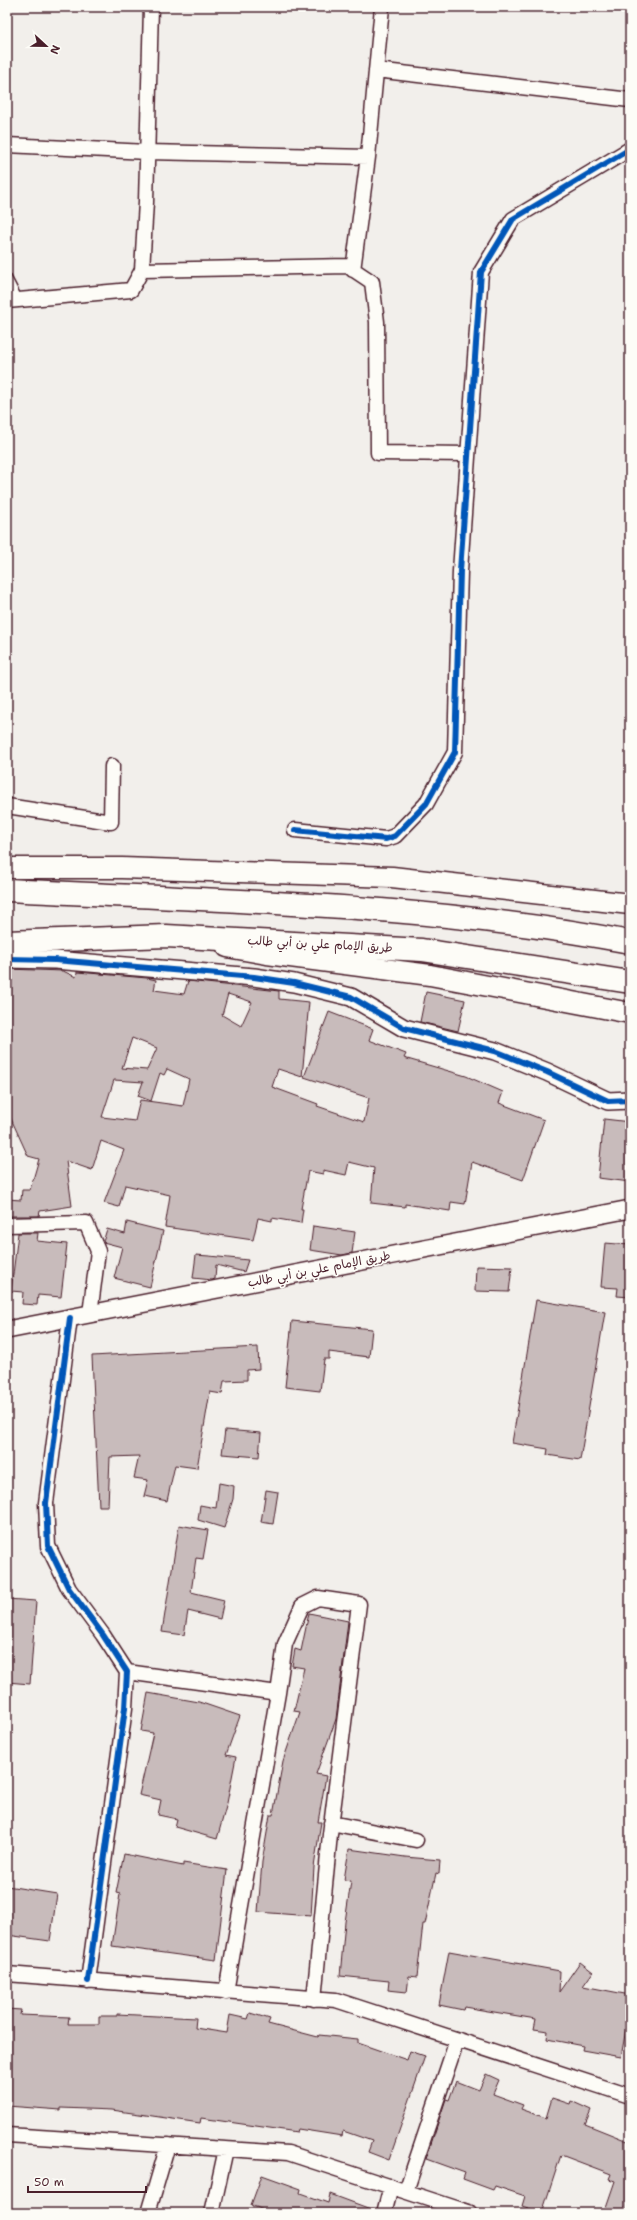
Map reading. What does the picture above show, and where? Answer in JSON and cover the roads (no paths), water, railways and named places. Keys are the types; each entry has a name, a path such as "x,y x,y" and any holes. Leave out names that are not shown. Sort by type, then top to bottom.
{"main road":[{"path":"7,868 122,868 392,877 630,904"},
{"path":"7,890 408,911 598,936 630,942"},
{"path":"166,936 267,954 430,975 630,1013"},
{"name":"طريق الإمام علي بن أبي طالب","path":"7,942 166,936 422,950 630,982"}],"street":[{"path":"13,300 131,290 142,270 151,7"},
{"path":"353,270 368,157 382,7"},
{"path":"376,70 630,100"},
{"path":"7,145 147,152 368,157"},
{"path":"295,830 386,838 395,836 426,804 455,752 460,571 481,272 513,219 630,149"},
{"path":"142,270 348,266 372,282 377,322 378,453 468,454"},
{"path":"7,806 111,822 112,766"},
{"path":"7,959 47,960 254,977 294,983 350,997 404,1028 494,1051 547,1072 608,1101 630,1100"},
{"name":"طريق الإمام علي بن أبي طالب","path":"7,1330 630,1208"},
{"path":"7,1225 86,1223 98,1251 90,1314"},
{"path":"70,1318 46,1503 48,1546 69,1589 103,1635 127,1672 125,1708 88,1980"},
{"path":"226,1992 278,1693 285,1644 302,1606 318,1598 359,1604 331,1823 314,1999"},
{"path":"127,1672 278,1693"},
{"path":"331,1823 416,1840"},
{"path":"7,1974 336,2000 630,2096"},
{"path":"406,2191 457,2040"},
{"path":"7,2135 288,2153 471,2213"},
{"path":"148,2213 168,2145"},
{"path":"212,2213 226,2149"},
{"path":"384,2213 391,2186"}],"lane":[{"path":"7,277 13,300"}]}
